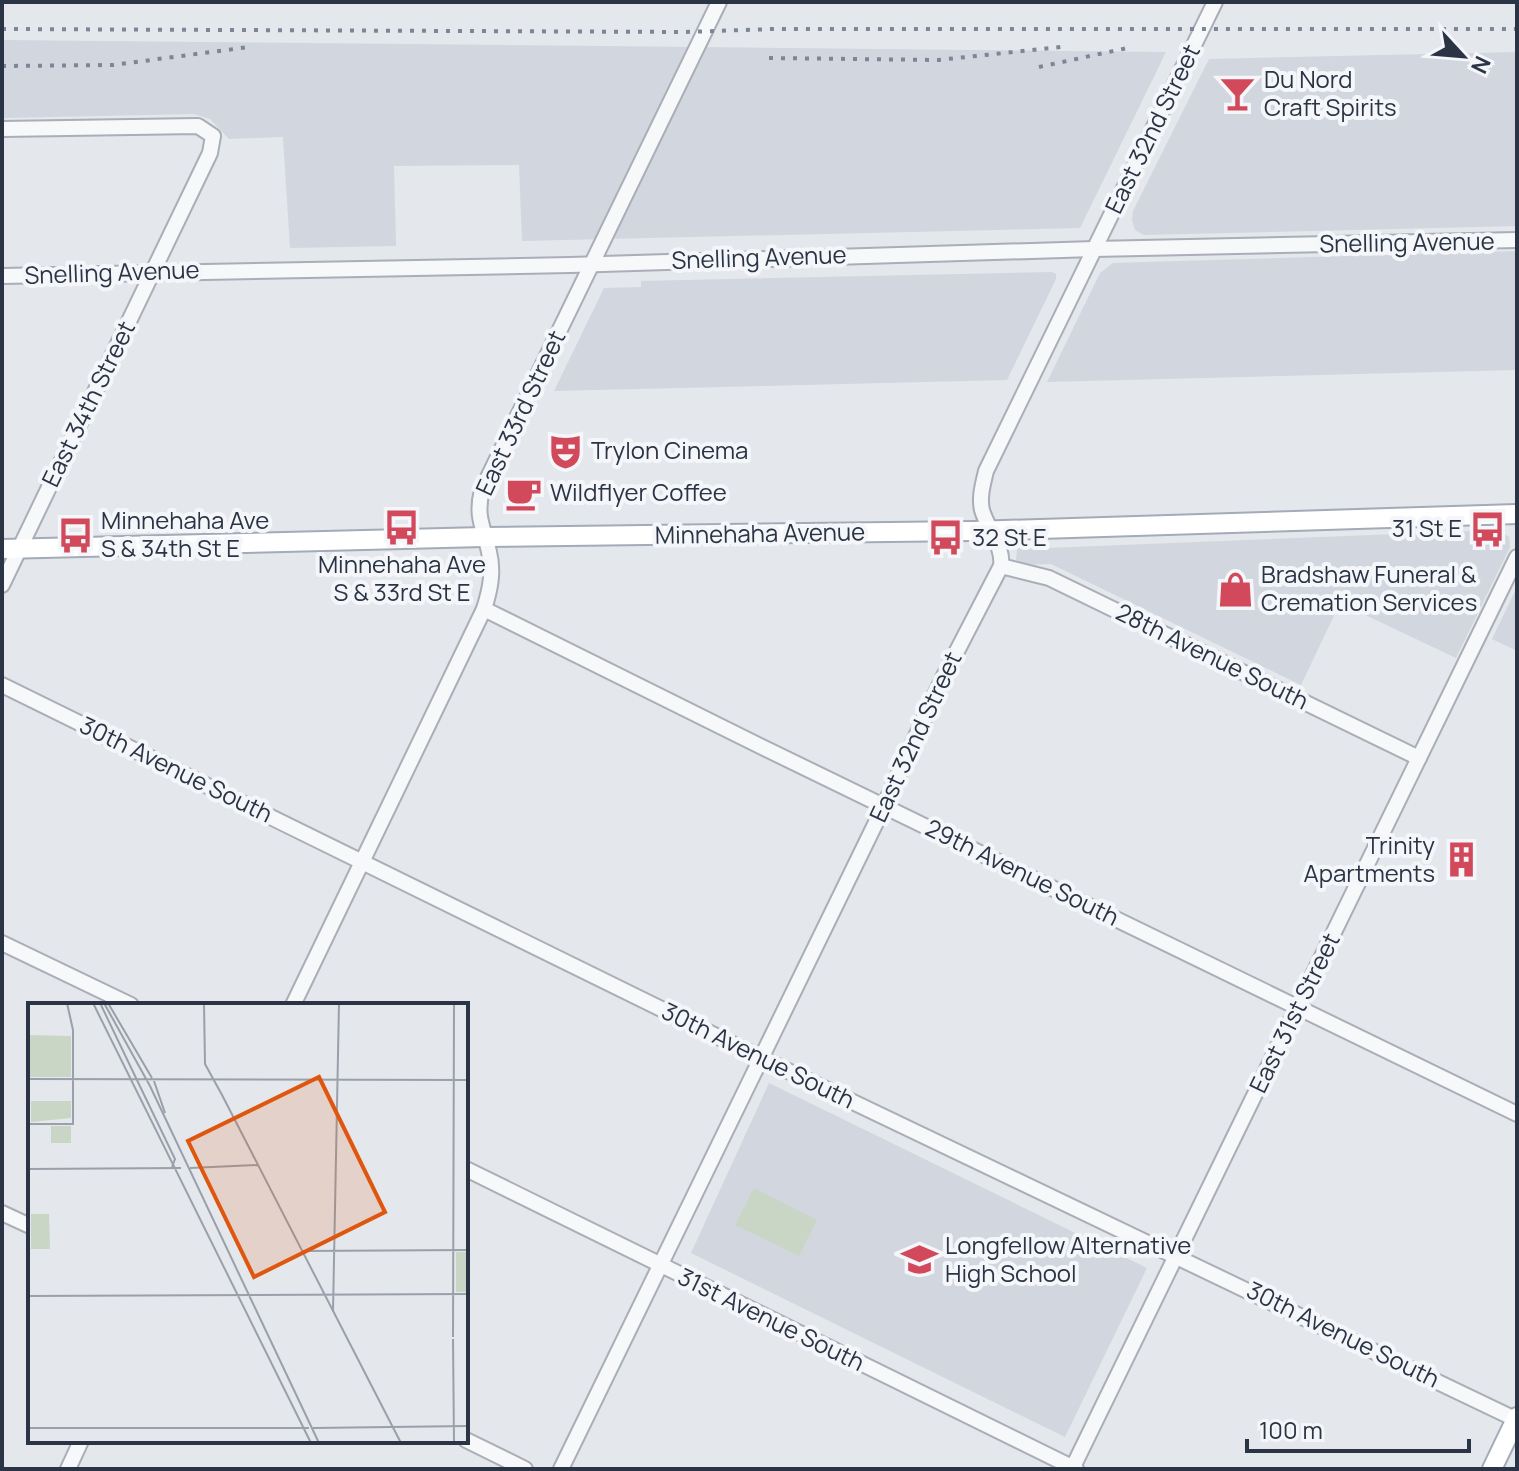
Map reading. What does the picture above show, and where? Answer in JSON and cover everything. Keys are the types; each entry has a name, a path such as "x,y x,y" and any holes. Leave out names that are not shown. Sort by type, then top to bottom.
{"main road":[{"name":"Minnehaha Avenue","path":"11,549 484,537 990,530 1517,514"},
{"path":"1492,1469 1517,1419"}],"street":[{"name":"East 33rd Street","path":"294,1003 484,609 492,581 489,552 478,514 482,490 719,2"},
{"name":"East 32nd Street","path":"561,1469 884,806 942,680 1001,566 1001,554 982,509 986,471 1215,2"},
{"name":"East 34th Street","path":"2,129 198,126 213,136 210,153 155,272 11,549 2,585"},
{"name":"Snelling Avenue","path":"2,276 1517,240"},
{"name":"East 31st Street","path":"1074,1468 1517,557"},
{"name":"28th Avenue South","path":"1001,566 1049,578 1419,758"},
{"name":"29th Avenue South","path":"484,609 1517,1114"},
{"name":"30th Avenue South","path":"2,685 761,1058 1517,1419"},
{"path":"2,943 127,1003"},
{"name":"31st Avenue South","path":"468,1170 1074,1468"},
{"path":"2,1213 28,1225"},
{"path":"468,1441 525,1469"},
{"path":"68,1469 80,1443"}],"shaded area":[{"path":"1517,2 1517,4 1245,4"},
{"path":"2,40 1166,52 1080,228 522,241 519,165 394,166 396,246 290,248 283,137 229,139 210,119 194,114 2,118"},
{"path":"1517,52 1517,226 1144,235 1135,230 1133,211 1209,59"},
{"path":"1517,251 1517,370 1047,382 1100,273 1113,263"},
{"path":"1056,274 1056,279 1007,380 554,391 604,288 641,287 641,281"},
{"path":"1499,530 1509,537 1510,547 1456,658 1340,603 1301,685 1051,564 1025,565 1016,560 1017,550 1023,545 1032,544 1047,548"},
{"path":"1517,587 1517,651 1492,639"},
{"name":"Longfellow Alternative High School","path":"769,1083 1147,1268 1065,1437 691,1253"}],"green space":[{"path":"754,1188 817,1220 799,1256 735,1225"}],"railway":[{"path":"2,29 686,32 773,29 1517,29"},
{"path":"2,66 113,65 249,47"},
{"path":"769,58 938,60 1061,47"},
{"path":"1039,67 1132,47"}],"place":[{"name":"Du Nord Craft Spirits","path":"1238,94"},
{"name":"Trylon Cinema","path":"565,451"},
{"name":"Wildflyer Coffee","path":"524,493"},
{"name":"Minnehaha Ave S & 33rd St E","path":"402,528"},
{"name":"31 St E","path":"1488,529"},
{"name":"Minnehaha Ave S & 34th St E","path":"75,535"},
{"name":"32 St E","path":"946,538"},
{"name":"Bradshaw Funeral & Cremation Services","path":"1235,589"},
{"name":"Trinity Apartments","path":"1461,860"},
{"name":"Longfellow Alternative High School","path":"919,1260"}]}
